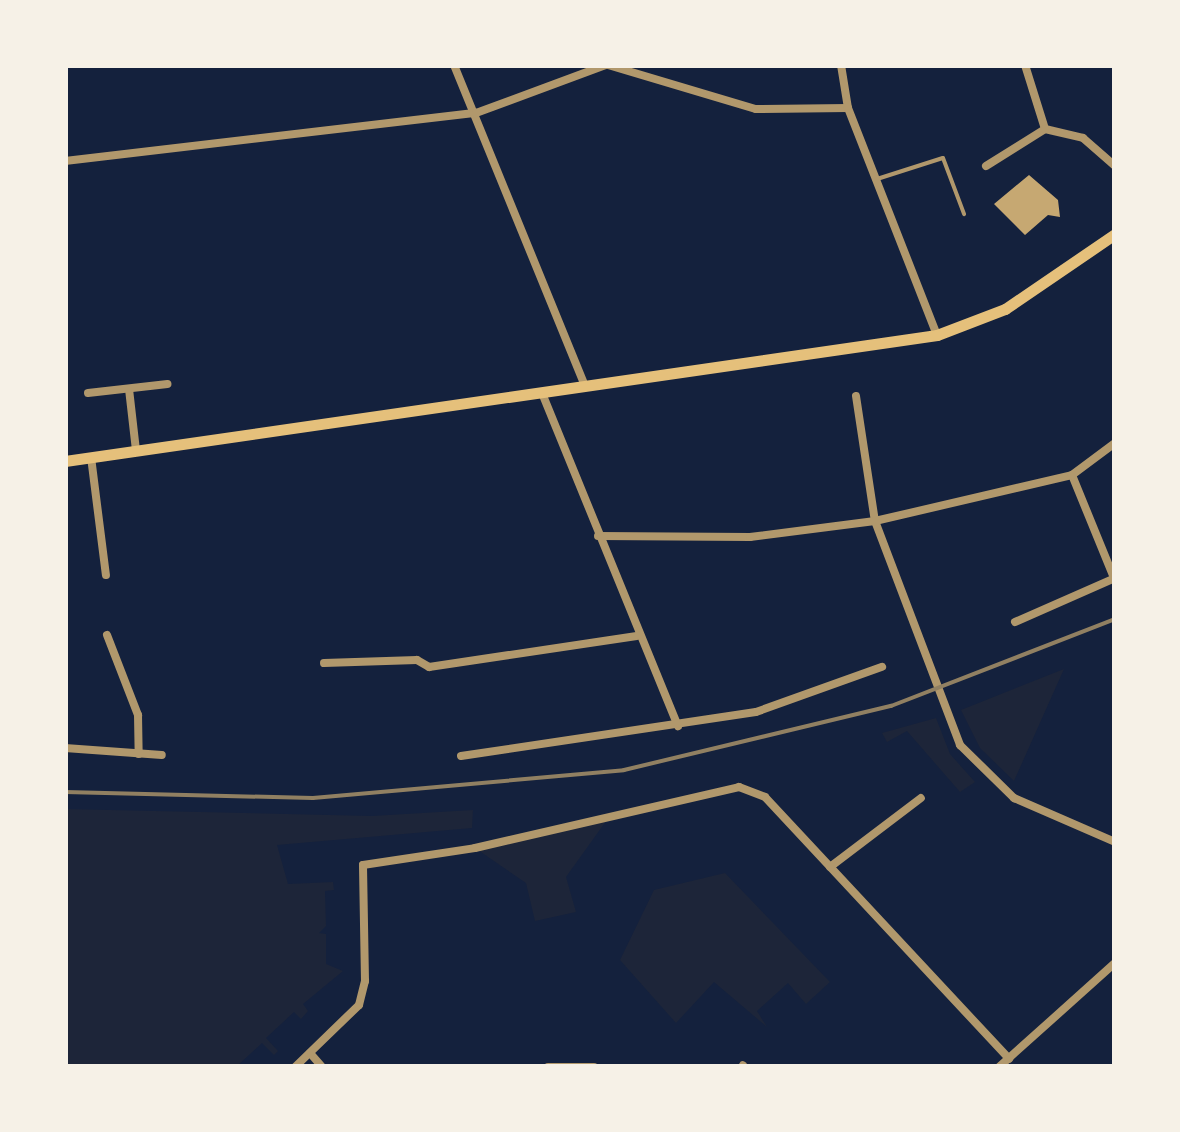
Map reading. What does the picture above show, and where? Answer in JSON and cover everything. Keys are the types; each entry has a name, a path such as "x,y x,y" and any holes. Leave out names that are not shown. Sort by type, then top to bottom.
{"main road":[{"path":"65,461 937,336 1006,308 1115,234"}],"street":[{"path":"454,65 585,386"},
{"path":"65,162 476,113 607,65 756,109 848,108"},
{"path":"841,65 848,108 937,336"},
{"path":"1025,65 1045,129"},
{"path":"986,166 1045,129 1083,138 1115,166"},
{"path":"88,393 166,384"},
{"path":"129,390 136,450"},
{"path":"542,392 638,636 678,726"},
{"path":"856,396 875,521 949,721 966,754 1014,798 1115,842"},
{"path":"598,536 750,537 875,521 1072,475 1115,443"},
{"path":"91,457 106,574"},
{"path":"1015,622 1115,578 1072,475"},
{"path":"106,635 138,715 139,754"},
{"path":"324,663 417,660 429,668 638,636"},
{"path":"461,756 756,712 882,666"},
{"path":"65,748 162,755"},
{"path":"296,1067 359,1005 365,981 363,865 476,848 739,787 766,797 1008,1059"},
{"path":"830,867 921,798"},
{"path":"999,1067 1115,963"},
{"path":"310,1054 322,1067"},
{"path":"548,1067 594,1067"}],"lane":[{"path":"877,178 943,158 964,214"}],"shaded area":[{"path":"1064,669 1014,781 980,748 961,710"},
{"path":"936,718 950,754 975,782 960,792 907,731 887,742 882,733"},
{"path":"65,809 372,816 473,810 472,828 277,845 288,884 333,882 334,890 325,891 326,926 319,933 326,934 326,964 343,971 303,1004 308,1011 301,1019 294,1012 266,1038 278,1051 274,1055 262,1043 236,1067 65,1067"},
{"path":"609,817 566,877 576,912 535,921 526,883 475,848"},
{"path":"725,873 830,982 806,1004 788,983 757,1011 767,1027 714,982 676,1023 620,960 654,890"}],"building":[{"path":"1029,175 1058,200 1060,217 1048,215 1025,235 994,204"}],"railway":[{"path":"65,792 313,798 624,770 891,706 1115,619"}]}
